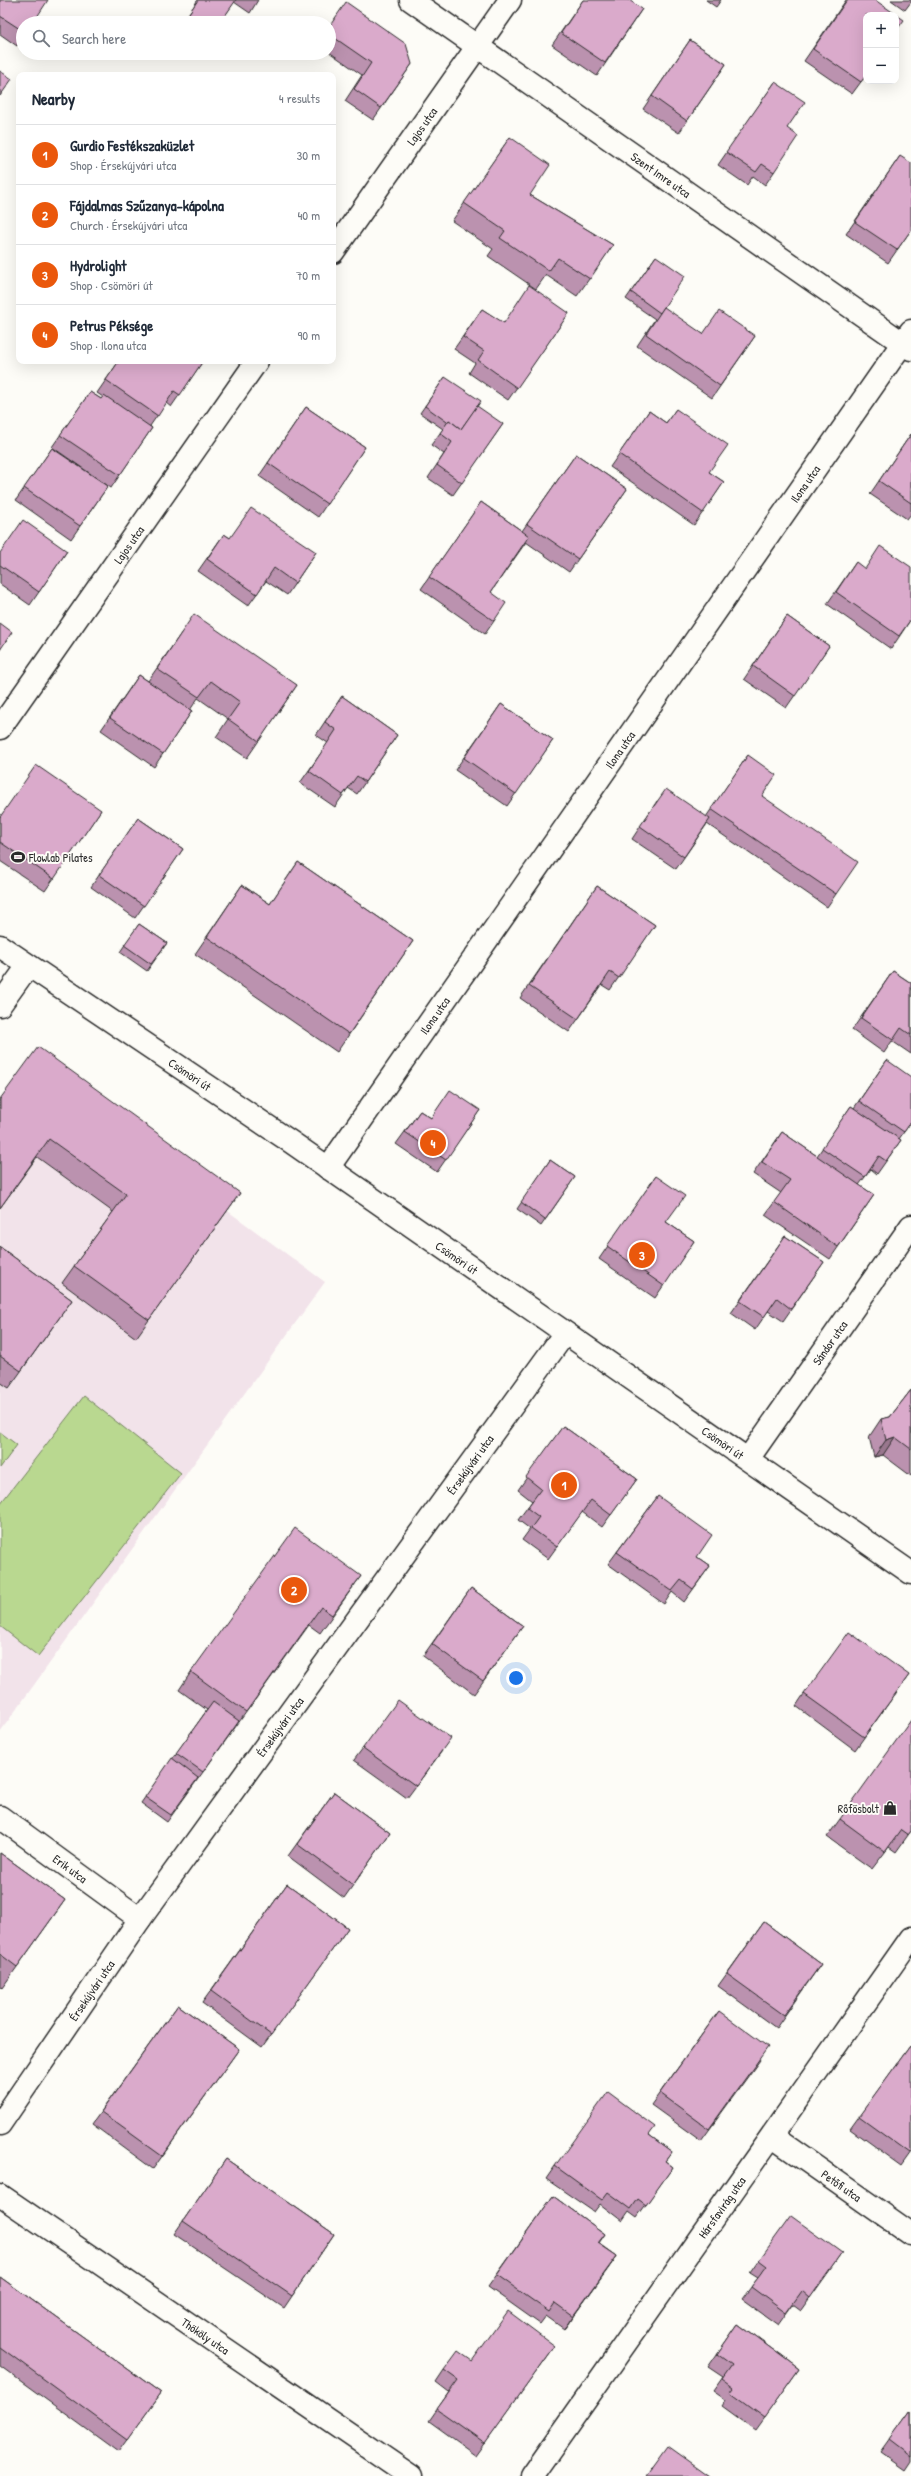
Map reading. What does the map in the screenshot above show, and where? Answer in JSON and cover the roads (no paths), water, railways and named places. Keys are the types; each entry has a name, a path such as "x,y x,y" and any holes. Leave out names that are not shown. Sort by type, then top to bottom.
{"street":[{"name":"Szent Imre utca","path":"411,0 908,341"},
{"name":"Lajos utca","path":"336,248 510,0"},
{"name":"Ilona utca","path":"328,1168 908,341"},
{"name":"Lajos utca","path":"0,728 255,364"},
{"name":"Csömöri út","path":"0,946 328,1168 911,1573"},
{"path":"0,1005 28,966"},
{"name":"Sándor utca","path":"748,1460 911,1226"},
{"name":"Érsekújvári utca","path":"0,2124 140,1919 565,1333"},
{"name":"Erik utca","path":"0,1817 140,1919"},
{"name":"Hársfavirág utca","path":"532,2476 773,2137 911,1938"},
{"name":"Petőfi utca","path":"773,2137 911,2234"},
{"name":"Thököly utca","path":"0,2195 411,2476"}],"place":[{"name":"Flowlab Pilates","path":"18,857"},
{"name":"Petrus Péksége","path":"433,1143"},
{"name":"Hydrolight","path":"642,1255"},
{"name":"Gurdio Festékszaküzlet","path":"564,1485"},
{"name":"Fájdalmas Szűzanya-kápolna","path":"294,1590"},
{"name":"Rőfösbolt","path":"890,1808"}]}
